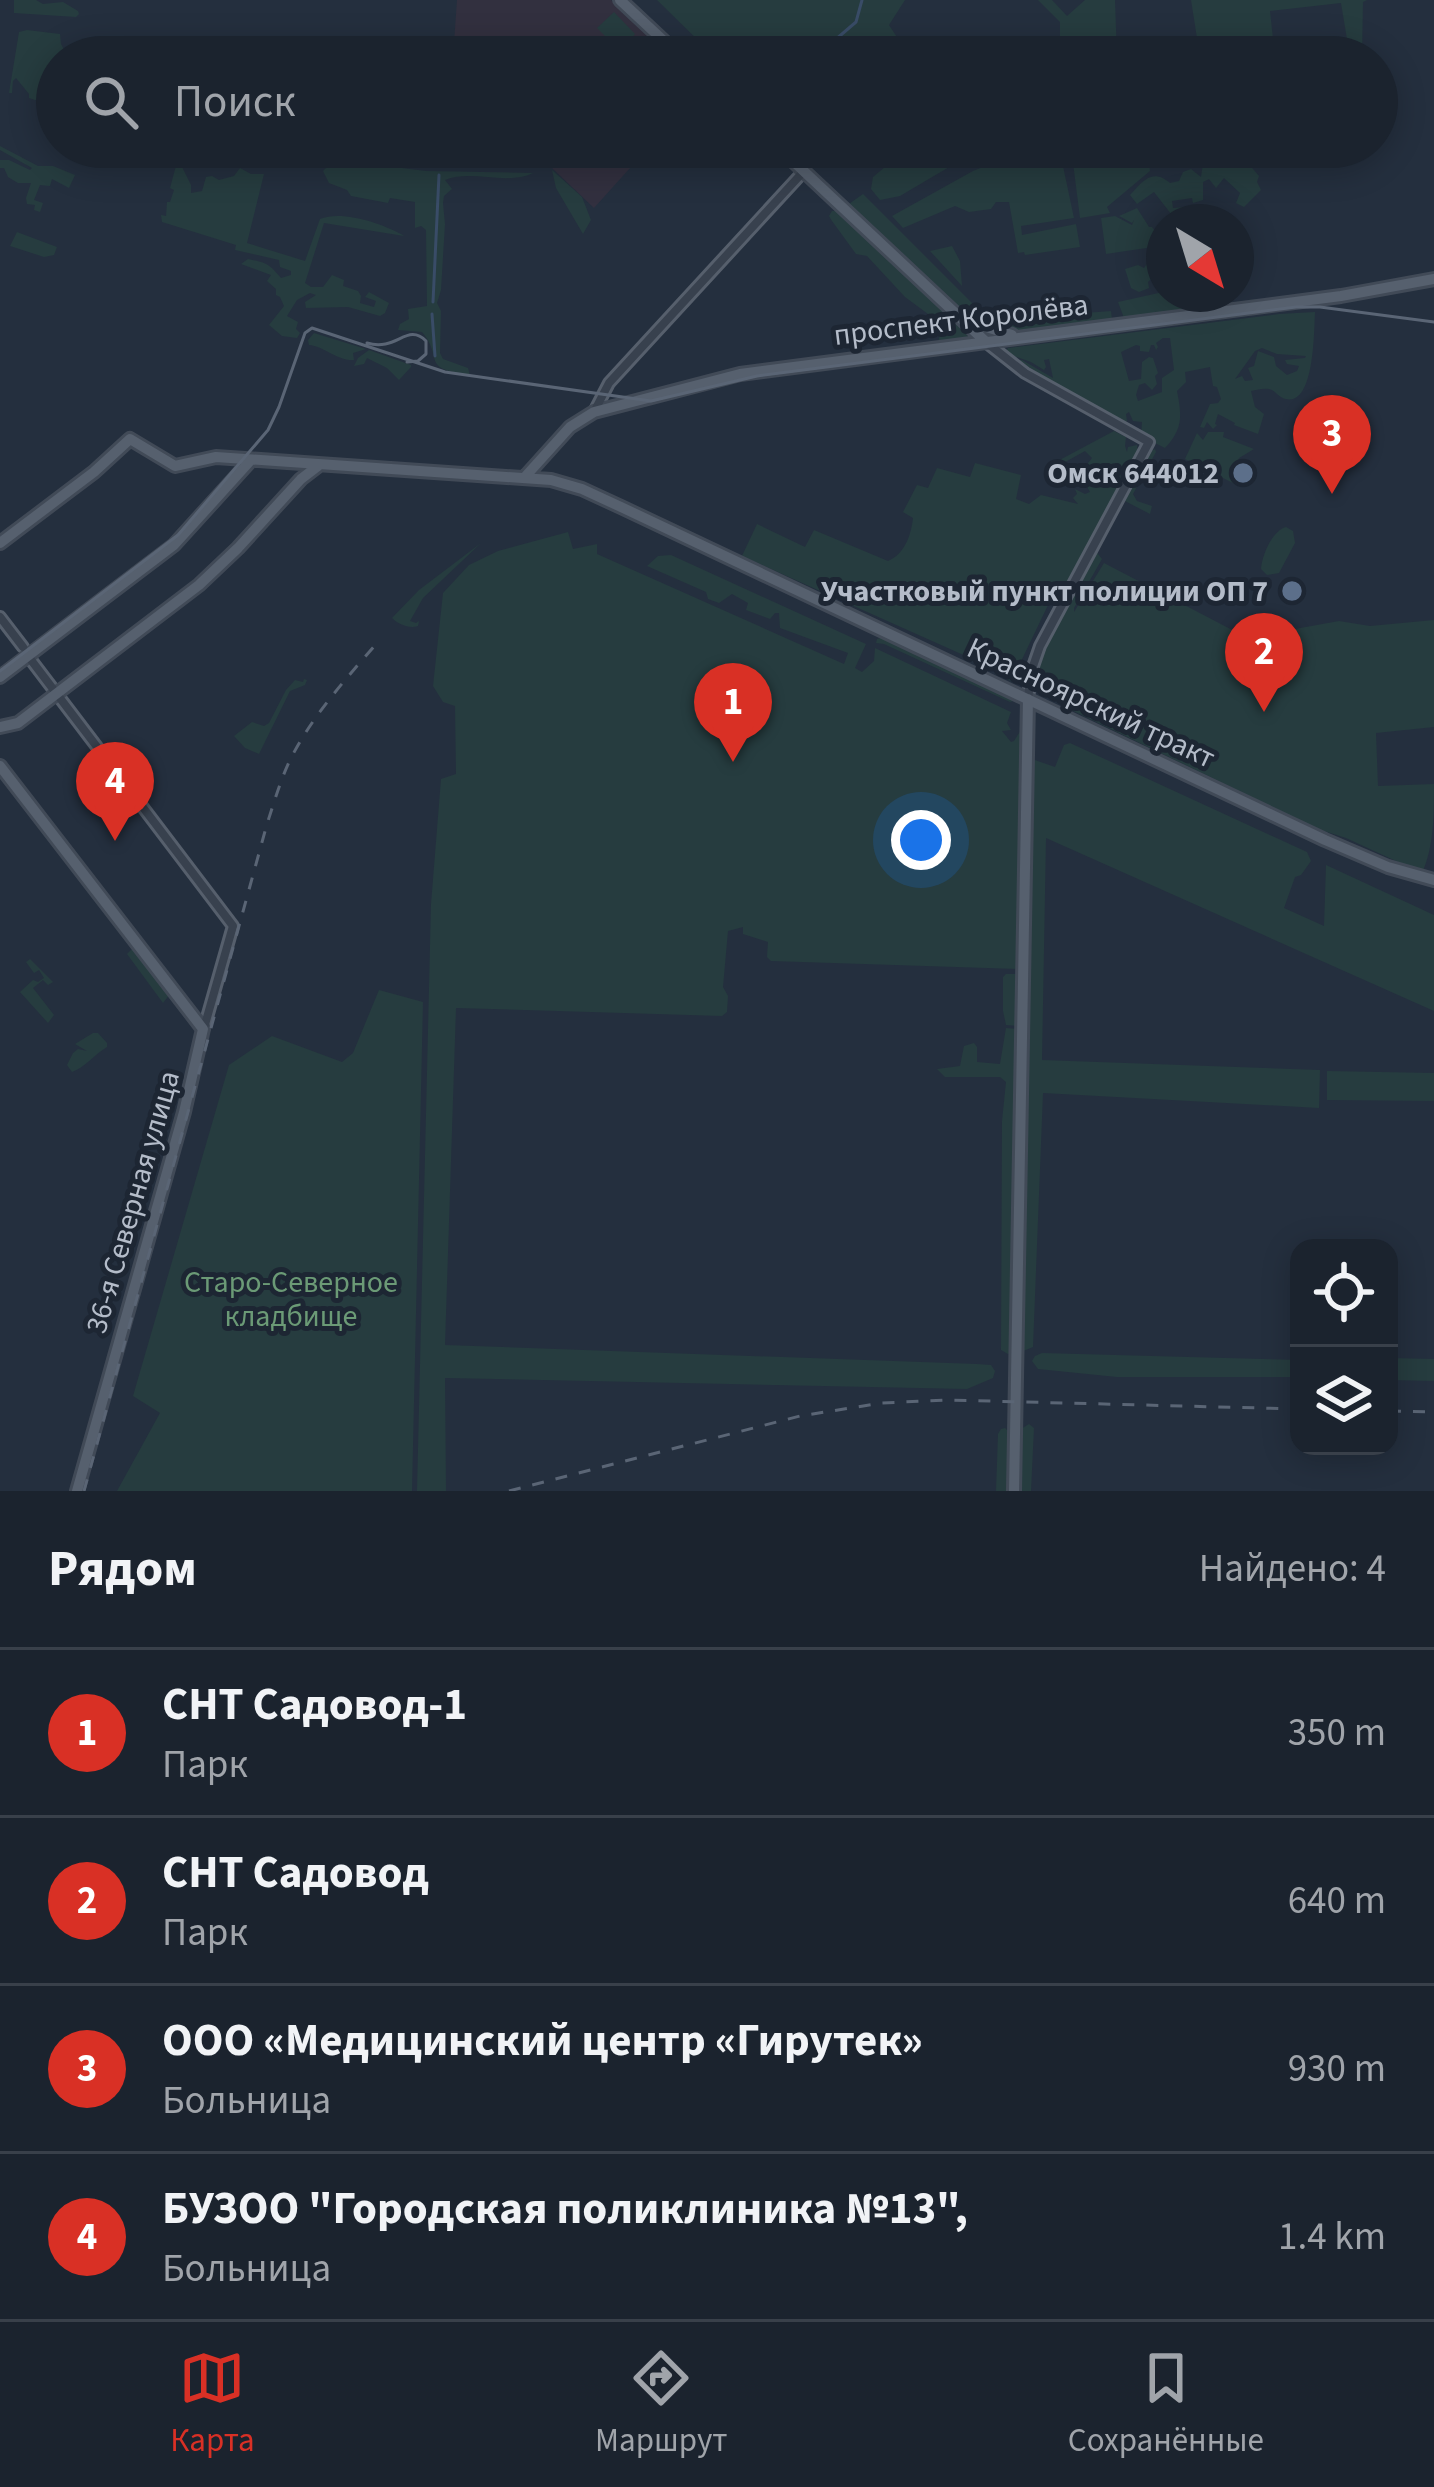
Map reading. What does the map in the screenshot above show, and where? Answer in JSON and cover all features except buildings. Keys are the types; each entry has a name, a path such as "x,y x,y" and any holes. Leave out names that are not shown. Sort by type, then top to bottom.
{"main road":[{"path":"620,0 659,36"},
{"path":"800,168 986,342"},
{"name":"проспект Королёва","path":"524,478 570,427 594,412 758,370 1434,280"},
{"path":"963,319 1021,338"},
{"name":"Красноярский тракт","path":"0,543 130,439 175,466 216,458 560,482 1325,840 1388,867 1434,880"},
{"path":"544,458 543,472 560,482"},
{"path":"0,677 26,652 174,544 251,460"},
{"path":"0,740 199,585 318,466"},
{"path":"1014,1491 1028,699"},
{"path":"0,727 18,723"},
{"path":"0,766 203,1029"},
{"name":"36-я Северная улица","path":"77,1491 203,1029"}],"street":[{"path":"594,412 609,383 803,171"},
{"path":"986,342 1024,373 1148,442 1040,646 1028,699"},
{"path":"0,617 56,694"},
{"name":"36-я Северная улица","path":"56,694 233,926 203,1029"}],"shaded area":[{"path":"457,0 611,0 648,34 646,36 454,36"},
{"path":"552,168 630,168 594,208"}],"green space":[{"path":"14,0 63,2 79,14 14,13"},
{"path":"657,0 905,0 889,25 896,36 694,36"},
{"path":"1038,0 1052,0 1067,16 1085,0 1115,0 1116,36 1060,36 1060,22"},
{"path":"1191,0 1367,0 1363,2 1362,36 1346,36 1341,3 1270,11 1273,36 1197,36"},
{"path":"614,12 635,34 605,36 597,28"},
{"path":"19,32 60,34 36,36 36,100 29,98 16,78 9,93"},
{"path":"0,146 36,168 58,168 75,175 69,188 52,179 50,186 40,185 34,200 43,203 40,212 34,210 35,205 27,204 26,198 31,183 8,177 0,160 32,168"},
{"path":"175,168 183,168 191,193 202,191 206,177 219,180 234,176 240,168 264,174 247,243 305,261 320,219 350,217 404,236 324,223 305,283 323,287 332,275 344,280 343,286 358,291 360,303 374,307 376,301 365,297 369,292 389,303 385,313 380,316 348,307 306,308 305,302 316,295 310,293 297,300 287,316 298,322 297,338 282,336 269,325 284,306 267,281 271,275 241,264 248,259 264,263 281,278 291,271 280,267 279,260 235,250 236,245 162,222 174,190 170,188"},
{"path":"402,168 533,173 445,180 452,189 443,203 437,303 440,353 443,359 468,368 470,375 438,366 422,332 398,330 409,319 408,309 427,306 426,230 415,228 415,202 351,196 329,183 323,171"},
{"path":"884,168 947,168 900,196 880,200 871,189 873,177"},
{"path":"1063,168 1074,218 1021,226 1022,235 1076,224 1080,247 1018,253 1009,202 969,212 955,206 903,228 892,216 973,171"},
{"path":"1074,168 1150,168 1107,207 1110,213 1080,218"},
{"path":"1202,168 1252,168 1261,190 1247,204 1236,203 1240,193 1224,178 1216,188 1209,179 1203,182 1203,200 1193,203 1192,198 1163,204 1154,192 1137,204 1130,195 1148,178 1170,183 1191,169 1201,177"},
{"path":"552,170 582,197 591,220 583,234 556,188"},
{"path":"863,194 991,322 971,322 846,206"},
{"path":"1137,208 1146,222 1146,248 1106,254 1101,218 1115,216 1132,225 1134,220 1119,216"},
{"path":"832,211 856,228 971,339 938,343 941,329 867,256 856,254 829,216"},
{"path":"17,232 57,247 54,255 44,257 10,246"},
{"path":"952,246 960,261 962,286 930,251"},
{"path":"1144,268 1146,289 1139,292 1131,288 1125,269"},
{"path":"1146,296 1146,312 1170,312 1124,318 1118,302"},
{"path":"1111,311 1112,319 1012,332 996,326 1006,319"},
{"path":"1315,312 1311,364 1303,391 1286,399 1269,389 1251,391 1255,407 1264,414 1258,434 1218,414 1213,429 1207,422 1204,428 1200,427 1210,404 1221,399 1217,387 1210,367 1185,372 1186,382 1177,391 1178,428 1165,448 1141,436 1142,422 1133,421 1129,412 1127,421 1119,425 1011,362 1022,360 1053,378 1049,359 1044,360 1044,370 1031,362 1005,353 1008,348","holes":["1163,338 1170,338 1174,370 1162,378 1162,392 1138,401 1139,385 1145,383 1152,390 1157,384 1153,358 1142,362 1141,379 1129,381 1121,352 1136,345 1140,351 1149,352 1151,345 1156,350","1262,348 1277,354 1306,356 1285,360 1299,366 1287,375 1276,366 1274,357 1258,351 1254,366 1248,368 1253,380 1235,379 1255,351"]},
{"path":"314,333 366,349 353,353 354,360 342,358 309,345"},
{"path":"369,350 411,367 399,380 367,358 354,366"},
{"path":"1114,431 1126,437 1127,452 1137,445 1138,454 1057,606 1049,603 1014,676 1022,674 1018,684 995,674 997,670 742,556 757,524 805,547 814,530 888,561 899,554 909,537 913,518 903,512 917,485 928,488 937,468 970,477 975,463 1021,475 1016,499 1029,504 1041,495 1078,504 1073,498 1075,489 1090,492 1086,485 1075,482 1078,472 1102,470 1097,465 1085,467 1092,458 1085,451 1058,466 1054,463"},
{"path":"1208,432 1224,432 1223,437 1254,449 1239,458 1234,475 1241,481 1239,486 1185,459 1197,433 1203,440"},
{"path":"1155,449 1133,494 1137,501 1152,506 1150,514 1123,500 1147,453"},
{"path":"1286,527 1293,531 1295,543 1279,573 1267,575 1261,569 1266,551 1276,533"},
{"path":"568,532 573,549 597,544 597,554 844,664 848,653 780,628 779,613 770,619 746,610 748,603 732,594 719,603 708,599 706,592 647,566 658,556 671,555 866,644 855,668 862,672 874,661 875,648 1011,712 1007,723 1011,730 1002,731 1011,742 1024,731 1019,969 771,961 768,942 743,934 743,927 728,931 723,987 727,1012 722,1016 456,1008 445,1345 977,1364 991,1365 995,1371 993,1378 967,1389 445,1378 446,1491 417,1491 431,904 441,779 456,774 455,706 443,702 433,686 443,593 469,565 498,551"},
{"path":"481,543 423,598 410,621 419,621 418,626 392,618 419,590"},
{"path":"1094,549 1102,559 1074,612 1104,563 1261,645 1267,634 1339,621 1370,626 1434,620 1434,727 1376,733 1378,786 1434,784 1431,842 1422,873 1318,829 1061,705 1061,697 1038,681 1034,683 1041,650"},
{"path":"883,637 1017,700 1010,702 876,643"},
{"path":"304,679 305,685 290,691 259,754 245,748 234,736 252,722 269,723 286,690 295,680"},
{"path":"1070,743 1307,852 1311,861 1295,877 1284,908 1324,926 1326,865 1434,915 1434,1011 1046,838 1042,1060 1320,1070 1319,1108 1043,1093 1033,1347 1021,1352 1029,758 1055,767 1064,745"},
{"path":"136,950 170,994 163,1003 127,954"},
{"path":"30,959 53,982 48,985 43,980 33,988 54,1015 48,1023 20,992 33,980 44,978 39,970 34,973 26,962"},
{"path":"1006,974 1019,974 1019,1026 1006,1025"},
{"name":"Старо-Северное кладбище","path":"379,990 423,1002 412,1491 117,1491 160,1413 133,1396 229,1065 272,1036 342,1062 353,1053"},
{"path":"1006,1028 1019,1029 1013,1352 1008,1354 1001,1350 1006,1082 1000,1077 945,1077 937,1069 960,1066 964,1046 974,1043 977,1062 1000,1064"},
{"path":"93,1033 107,1047 72,1072 67,1065 73,1053 87,1051 75,1044"},
{"path":"1327,1071 1434,1073 1434,1101 1327,1100"},
{"path":"1035,1356 1290,1360 1290,1377 1117,1377 1038,1369 1032,1361"},
{"path":"1398,1358 1434,1359 1434,1381 1398,1380"},
{"path":"1029,1424 1034,1428 1031,1491 1019,1491 1021,1429"},
{"path":"1005,1428 1010,1433 1008,1491 996,1491 998,1434"}],"waterway":[{"path":"840,36 856,22 862,0"},
{"path":"433,302 439,175"},
{"path":"432,314 435,356"}],"tram line":[{"path":"0,671 178,535 268,430 305,333 312,328 445,372 651,401 757,376 1296,307 1434,322"},
{"path":"367,343 419,336 426,341 426,354 407,362"}],"railway":[{"path":"84,1491 277,792 308,728 377,643"},
{"path":"509,1491 800,1416 882,1403 947,1400 1290,1409"},
{"path":"1398,1411 1434,1412"}],"place":[{"name":"Омск 644012","path":"1243,473"},
{"name":"ООО «Медицинский центр «Гирутек»","path":"1332,494"},
{"name":"Участковый пункт полиции ОП 7","path":"1292,591"},
{"name":"СНТ Садовод","path":"1264,712"},
{"name":"СНТ Садовод-1","path":"733,762"},
{"name":"БУЗОО \"Городская поликлиника №13\",","path":"115,841"}]}
